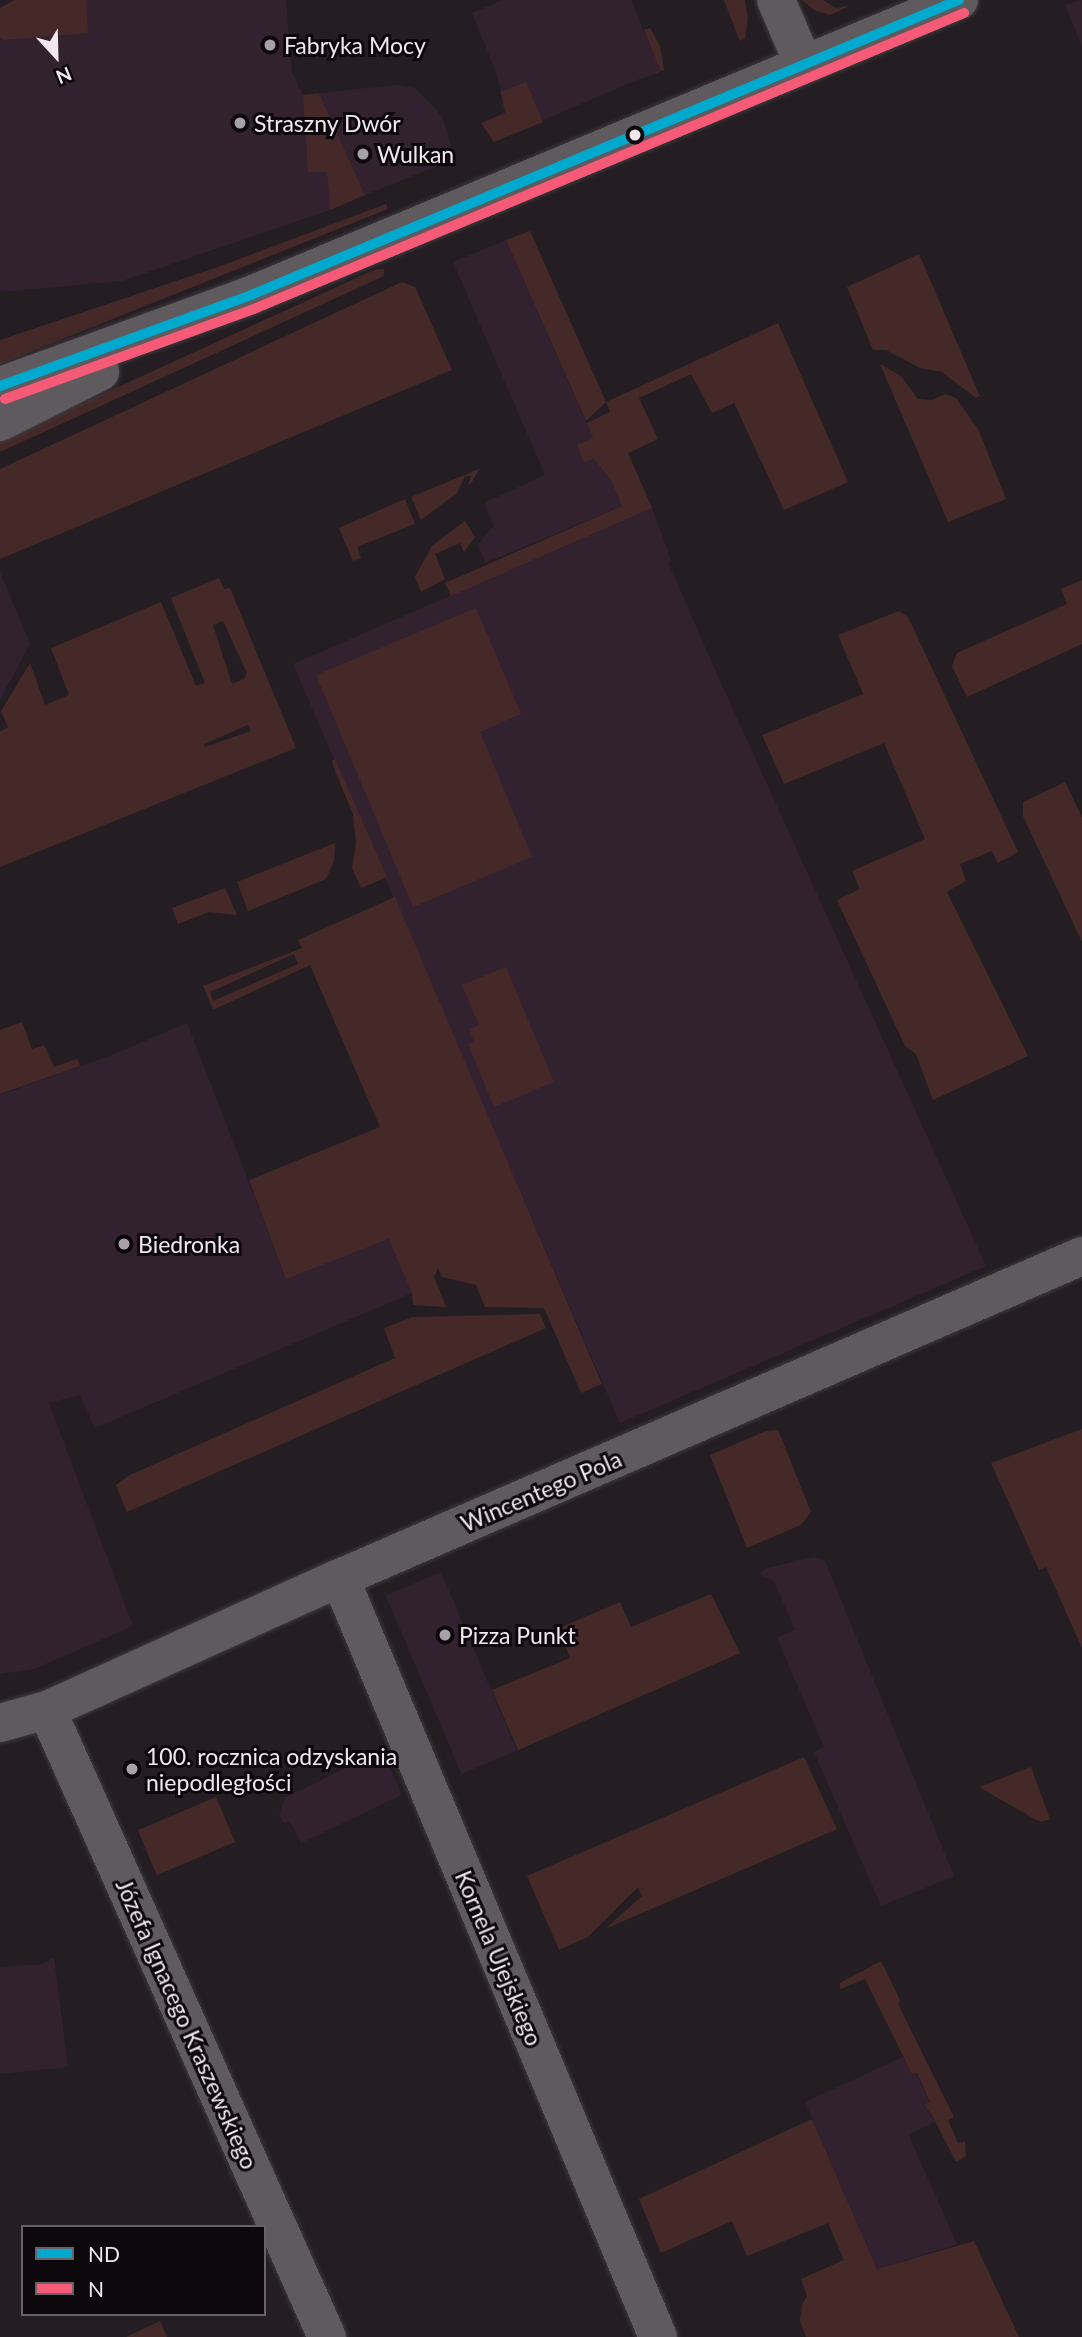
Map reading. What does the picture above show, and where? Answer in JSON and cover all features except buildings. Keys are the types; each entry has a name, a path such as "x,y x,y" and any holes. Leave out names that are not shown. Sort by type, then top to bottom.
{"street":[{"path":"776,0 803,63"},
{"path":"0,386 251,295 959,0"},
{"path":"0,422 251,295"},
{"name":"Wincentego Pola","path":"0,1723 47,1710 340,1578 1082,1256"},
{"name":"Kornela Ujejskiego","path":"340,1578 658,2337"},
{"name":"Józefa Ignacego Kraszewskiego","path":"47,1710 327,2337"}],"shaded area":[{"path":"15,0 286,0 292,72 303,95 308,171 327,171 330,210 122,281 0,292 0,8"},
{"path":"15,0 86,0 88,33 3,40 0,37 0,8"},
{"path":"503,0 631,0 660,70 513,133 505,112 497,75 472,13"},
{"path":"724,0 745,0 748,19 745,38 740,41"},
{"path":"802,0 823,0 836,8 850,6 830,15 814,10"},
{"path":"1082,0 1082,47 1065,5"},
{"path":"650,28 660,46 664,70 635,81 660,70 644,30"},
{"path":"526,82 543,122 494,142 481,123 505,113 501,92"},
{"path":"397,85 415,88 442,116 451,145 450,161 365,195 319,93"},
{"path":"319,93 365,195 330,210 327,172 308,172 303,95"},
{"path":"386,204 388,209 0,364 0,340 218,267"},
{"path":"530,231 606,402 586,421 506,240"},
{"path":"506,240 593,438 584,462 594,459 611,481 622,506 485,563 478,544 494,526 484,503 545,475 453,262"},
{"path":"919,254 980,396 976,398 942,372 920,368 886,350 873,350 847,287"},
{"path":"384,269 384,276 0,452 0,441 374,270"},
{"path":"402,282 415,287 452,370 0,559 0,469"},
{"path":"778,323 848,482 784,510 734,403 712,413 691,374 639,398 658,439 628,453 652,508 451,596 445,583 622,506 611,481 594,459 584,462 577,445 593,438 587,423 610,412 606,402"},
{"path":"880,364 901,376 918,399 932,400 945,394 956,398 978,429 1006,499 948,522"},
{"path":"479,469 472,482 468,485 471,476 465,476 457,493 421,520 411,497"},
{"path":"405,499 415,524 357,547 361,558 353,561 339,528"},
{"path":"652,508 671,560 668,562 711,661 986,1266 620,1423 293,664"},
{"path":"465,521 475,537 464,552 460,543 435,554 445,579 421,592 415,577 432,546"},
{"path":"0,572 30,644 0,700"},
{"path":"219,578 224,589 230,588 296,748 0,867 0,732 8,727 1,711 30,663 45,705 69,695 51,648 161,602 196,686 205,683 171,598","holes":["223,621 247,673 244,679 232,684 213,625","248,725 251,731 205,747 204,744"]},
{"path":"1082,580 1082,644 967,697 952,666 957,653 1067,604 1061,589"},
{"path":"476,608 521,714 480,732 532,857 413,907 316,675"},
{"path":"899,611 908,617 1018,852 998,863 992,851 960,864 966,881 947,892 1028,1056 933,1100 916,1054 905,1046 837,900 860,889 852,871 925,839 884,743 784,784 762,735 863,694 838,635"},
{"path":"335,759 387,877 361,888 352,868 356,843 353,814 335,771 332,761"},
{"path":"1065,782 1082,817 1082,942 1023,816 1023,802"},
{"path":"335,843 334,861 326,879 248,911 237,882"},
{"path":"225,888 237,915 209,912 178,924 172,908"},
{"path":"395,897 602,1384 581,1393 544,1308 485,1307 476,1285 442,1277 438,1268 434,1277 446,1307 413,1305 412,1293 389,1239 286,1279 249,1180 380,1127 310,965 213,1010 203,986 302,948 298,940","holes":["294,954 298,964 213,1001 210,992"]},
{"path":"506,967 554,1082 494,1107 468,1044 474,1042 469,1029 479,1025 462,985"},
{"path":"22,1022 32,1049 44,1045 54,1067 77,1059 80,1066 0,1094 0,1030"},
{"path":"187,1023 286,1278 390,1239 412,1293 95,1428 80,1395 49,1403 133,1626 34,1669 0,1674 0,1095 112,1055"},
{"path":"540,1314 546,1328 127,1512 116,1485 130,1475 395,1358 384,1328 413,1317"},
{"path":"1082,1429 1082,1648 1046,1567 1039,1570 991,1463"},
{"path":"778,1430 811,1512 801,1525 747,1548 710,1455 766,1431"},
{"path":"814,1557 825,1561 954,1876 881,1906 814,1752 824,1747 777,1638 795,1630 774,1581 759,1574 767,1568"},
{"path":"441,1572 517,1751 462,1774 386,1595"},
{"path":"711,1594 740,1653 518,1750 492,1690 570,1658 559,1628 620,1602 631,1627"},
{"path":"383,1750 402,1795 301,1843 290,1821 284,1823 279,1815 286,1797"},
{"path":"804,1757 837,1829 605,1929 642,1896 638,1887 588,1937 559,1950 527,1876"},
{"path":"1031,1767 1050,1819 1040,1822 979,1787"},
{"path":"216,1797 235,1842 157,1875 138,1830"},
{"path":"54,1958 68,2067 0,2074 0,1967 42,1964"},
{"path":"881,1961 900,2000 898,2004 954,2117 948,2120 958,2143 965,2141 966,2156 956,2162 924,2105 930,2102 917,2073 912,2074 865,1979 840,1989 840,1983"},
{"path":"903,2057 912,2074 916,2073 930,2103 924,2105 936,2122 908,2134 957,2244 877,2269 805,2102"},
{"path":"812,2119 877,2269 974,2241 1019,2337 806,2337 800,2321 802,2305 807,2296 801,2279 844,2260 828,2223 747,2256 732,2221 661,2253 639,2199"},
{"path":"160,2321 167,2337 126,2337"}],"transit line":[{"name":"ND","path":"0,386 251,295 959,0"},
{"name":"N","path":"5,399 256,308 964,13"}],"place":[{"name":"Fabryka Mocy","path":"270,45"},
{"name":"Straszny Dwór","path":"240,123"},
{"name":"Wulkan","path":"363,154"},
{"name":"Biedronka","path":"124,1244"},
{"name":"Pizza Punkt","path":"445,1635"},
{"name":"100. rocznica odzyskania niepodległości","path":"132,1769"}]}
